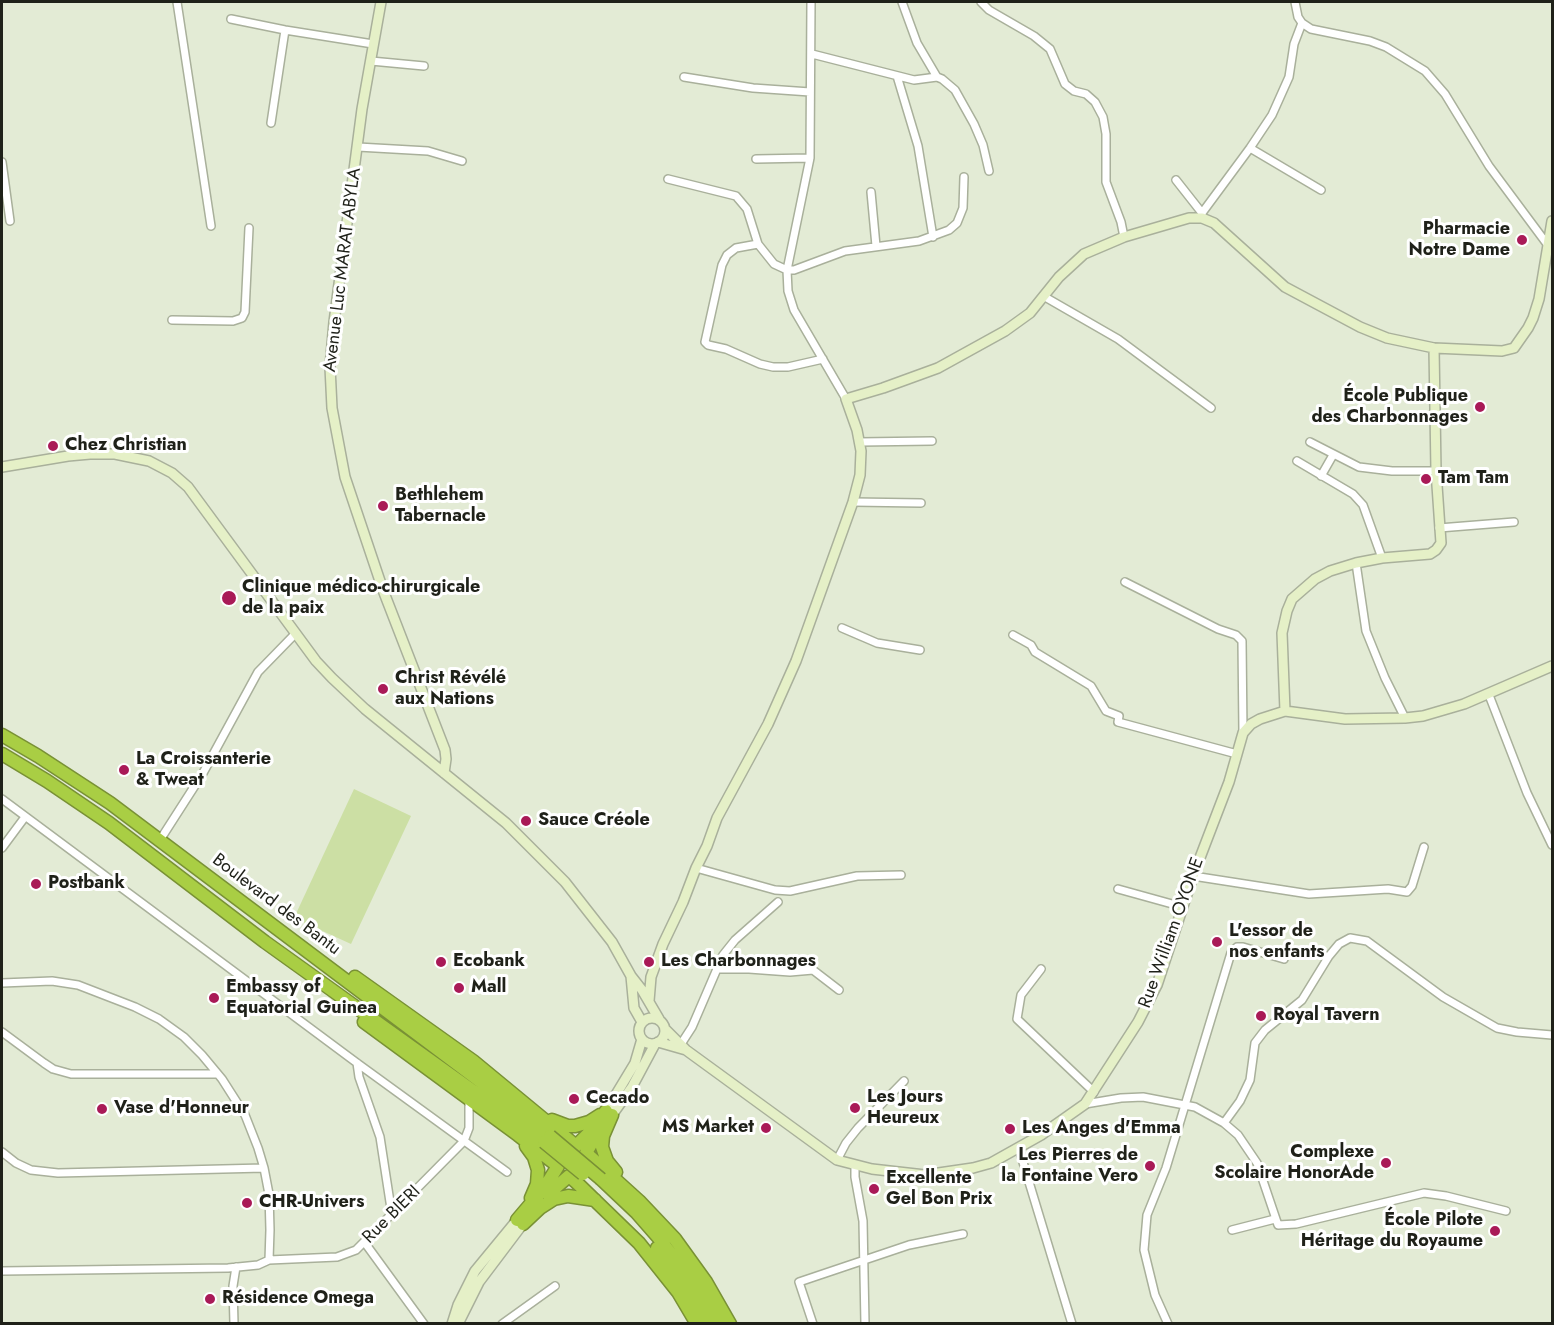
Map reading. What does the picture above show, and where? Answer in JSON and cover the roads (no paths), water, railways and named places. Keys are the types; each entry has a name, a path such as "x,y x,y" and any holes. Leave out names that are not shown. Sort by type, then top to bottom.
{"highway":[{"name":"Boulevard des Bantu","path":"2,735 78,782 160,840 276,927 547,1139"},
{"name":"Boulevard des Bantu","path":"2,754 109,823 265,942 547,1139"},
{"path":"276,927 299,939 473,1061 581,1149 658,1219 690,1257 730,1323"},
{"path":"265,942 284,961 558,1166 626,1230 658,1265 697,1323"},
{"path":"533,1110 568,1126 590,1122 609,1113"},
{"path":"581,1149 586,1137 609,1113"},
{"path":"609,1113 603,1136 603,1153 607,1161 636,1193 639,1201"},
{"path":"518,1135 534,1157 538,1176 533,1195 520,1223"},
{"path":"547,1139 637,1213 700,1292 718,1323"},
{"path":"567,1146 581,1149 588,1162 585,1170 578,1175 569,1176 554,1187 520,1223 558,1166 557,1158 561,1151 567,1146"},
{"path":"598,1182 648,1236 682,1281 707,1323"},
{"path":"520,1223 554,1199 568,1196 595,1200"}],"street":[{"path":"177,2 211,226"},
{"name":"Avenue Luc MARAT ABYLA","path":"381,2 373,44 334,322 330,367 332,408 345,477 384,590 445,750 444,773"},
{"path":"649,1001 649,986 654,969 717,818 768,724 796,661 853,502 861,462 860,442 846,399 794,310 788,291 787,270 810,159 811,2"},
{"path":"902,2 917,42 937,77 955,90 963,103 983,145 989,171"},
{"path":"981,2 989,10 1034,36 1050,50 1065,84 1074,91 1086,94 1095,102 1103,117 1106,134 1106,182 1121,222 1124,237"},
{"path":"1295,2 1302,23 1311,29 1362,39 1386,47 1425,71 1445,94 1490,166 1547,244"},
{"path":"231,19 373,44"},
{"path":"846,399 914,377 958,358 1022,320 1045,297 1059,277 1084,254 1124,237 1202,215 1272,115 1285,89 1294,44 1302,23"},
{"path":"271,123 285,30"},
{"path":"812,54 914,80 937,77"},
{"path":"371,61 424,66"},
{"path":"897,76 918,146 933,237"},
{"path":"684,78 753,88 810,92"},
{"path":"358,147 428,151 462,161"},
{"path":"1250,148 1321,190"},
{"path":"756,159 810,159"},
{"path":"2,162 10,221"},
{"path":"668,179 736,196 747,209 758,244 774,264 787,270 794,270 845,251 912,242 950,230 957,223 963,208 963,177"},
{"path":"1176,180 1202,215 1214,223 1270,275 1298,295 1378,334 1434,348 1502,351 1514,348 1528,328 1536,308 1552,221"},
{"path":"871,192 876,246"},
{"path":"172,320 233,321 242,318 245,312 249,228"},
{"path":"758,244 736,248 727,255 722,264 705,342 773,367 788,367 823,358"},
{"path":"1045,297 1118,339 1211,408"},
{"path":"1286,711 1282,633 1290,605 1298,593 1315,579 1356,563 1382,558 1430,554 1441,543 1436,471 1434,348"},
{"path":"860,442 932,441"},
{"path":"1310,442 1359,467 1436,471"},
{"path":"2,467 68,456 115,454 149,462 172,473 188,487 316,661 348,694 506,823 565,882 612,942 666,1030 684,1047"},
{"path":"1321,476 1333,454"},
{"path":"1297,461 1353,494 1363,505 1382,558"},
{"path":"853,502 921,503"},
{"path":"1439,528 1514,522"},
{"path":"1356,563 1366,631 1385,678 1405,718"},
{"path":"1125,582 1218,629 1236,635 1242,641 1243,733"},
{"path":"842,628 877,643 920,650"},
{"path":"160,840 203,773 258,672 296,633"},
{"path":"1013,635 1031,645 1035,652 1091,686 1106,711 1119,716 1118,722 1237,754"},
{"path":"1243,733 1251,724 1260,719 1286,711 1345,720 1405,718 1444,711 1490,695 1552,666"},
{"path":"1490,695 1527,793 1552,845"},
{"name":"Rue William OYONE","path":"684,1047 837,1160 855,1166 905,1174 941,1174 982,1166 1019,1149 1085,1104 1138,1022 1157,985 1193,876 1224,796 1243,733"},
{"path":"2,799 507,1172"},
{"path":"2,848 25,817"},
{"path":"1193,876 1309,894 1388,889 1407,892 1412,886 1424,847"},
{"path":"696,868 775,890 789,891 857,876 901,875"},
{"path":"1118,888 1183,907"},
{"path":"684,1047 723,955 735,940 778,902"},
{"path":"1224,1123 1240,1101 1250,1080 1254,1043 1265,1030 1302,1000 1329,956 1339,944 1350,938 1366,941 1443,997 1497,1028 1552,1035"},
{"path":"1168,1323 1155,1295 1144,1250 1147,1215 1166,1168 1231,953 1237,947 1243,947 1284,959"},
{"path":"718,969 790,972 813,970 839,990"},
{"path":"1041,969 1022,994 1017,1019 1094,1092"},
{"path":"631,976 634,1008 642,1022"},
{"path":"2,983 29,980 66,983 122,1001 159,1019 184,1037 202,1055 233,1094 245,1114 258,1148 264,1168 269,1209 269,1260"},
{"path":"659,1019 652,1017 642,1022 639,1031 642,1039 648,1043 684,1047"},
{"path":"609,1113 632,1087 657,1043 664,1037 666,1030"},
{"path":"2,1032 44,1063 71,1074 217,1074"},
{"path":"609,1113 635,1063 642,1039"},
{"path":"357,1063 359,1077 380,1137 392,1215"},
{"path":"837,1160 846,1143 858,1128 904,1082"},
{"path":"1085,1104 1143,1097 1186,1105 1204,1111 1224,1123 1238,1135 1257,1163 1278,1225 1290,1225 1424,1193 1506,1211"},
{"path":"464,1141 469,1128 469,1100"},
{"name":"Rue BIERI","path":"2,1271 236,1267 258,1265 269,1260 337,1257 350,1253 365,1243 464,1141"},
{"path":"1019,1149 1072,1323"},
{"path":"2,1152 24,1167 47,1173 264,1168"},
{"path":"855,1166 863,1221 865,1322 874,1323"},
{"path":"1232,1230 1275,1219"},
{"path":"452,1323 475,1271 520,1223"},
{"path":"458,1323 479,1282 520,1223"},
{"path":"813,1323 800,1282 928,1239 963,1234"},
{"path":"365,1243 424,1323"},
{"path":"234,1323 233,1286 236,1267"},
{"path":"502,1323 555,1286"}],"place":[{"name":"Pharmacie Notre Dame","path":"1522,240"},
{"name":"École Publique des Charbonnages","path":"1480,407"},
{"name":"Chez Christian","path":"53,446"},
{"name":"Tam Tam","path":"1426,479"},
{"name":"Bethlehem Tabernacle","path":"383,506"},
{"name":"Clinique médico-chirurgicale de la paix","path":"229,598"},
{"name":"Christ Révélé aux Nations","path":"383,689"},
{"name":"La Croissanterie & Tweat","path":"124,770"},
{"name":"Sauce Créole","path":"526,821"},
{"name":"Postbank","path":"36,884"},
{"name":"L'essor de nos enfants","path":"1217,942"},
{"name":"Ecobank","path":"441,962"},
{"name":"Les Charbonnages","path":"649,962"},
{"name":"Mall","path":"459,988"},
{"name":"Embassy of Equatorial Guinea","path":"214,998"},
{"name":"Royal Tavern","path":"1261,1016"},
{"name":"Cecado","path":"574,1099"},
{"name":"Les Jours Heureux","path":"855,1108"},
{"name":"Vase d'Honneur","path":"102,1109"},
{"name":"MS Market","path":"766,1128"},
{"name":"Les Anges d'Emma","path":"1010,1129"},
{"name":"Complexe Scolaire HonorAde","path":"1386,1163"},
{"name":"Les Pierres de la Fontaine Vero","path":"1150,1166"},
{"name":"Excellente Gel Bon Prix","path":"874,1189"},
{"name":"CHR-Univers","path":"247,1203"},
{"name":"École Pilote Héritage du Royaume","path":"1495,1231"},
{"name":"Résidence Omega","path":"210,1299"}]}
